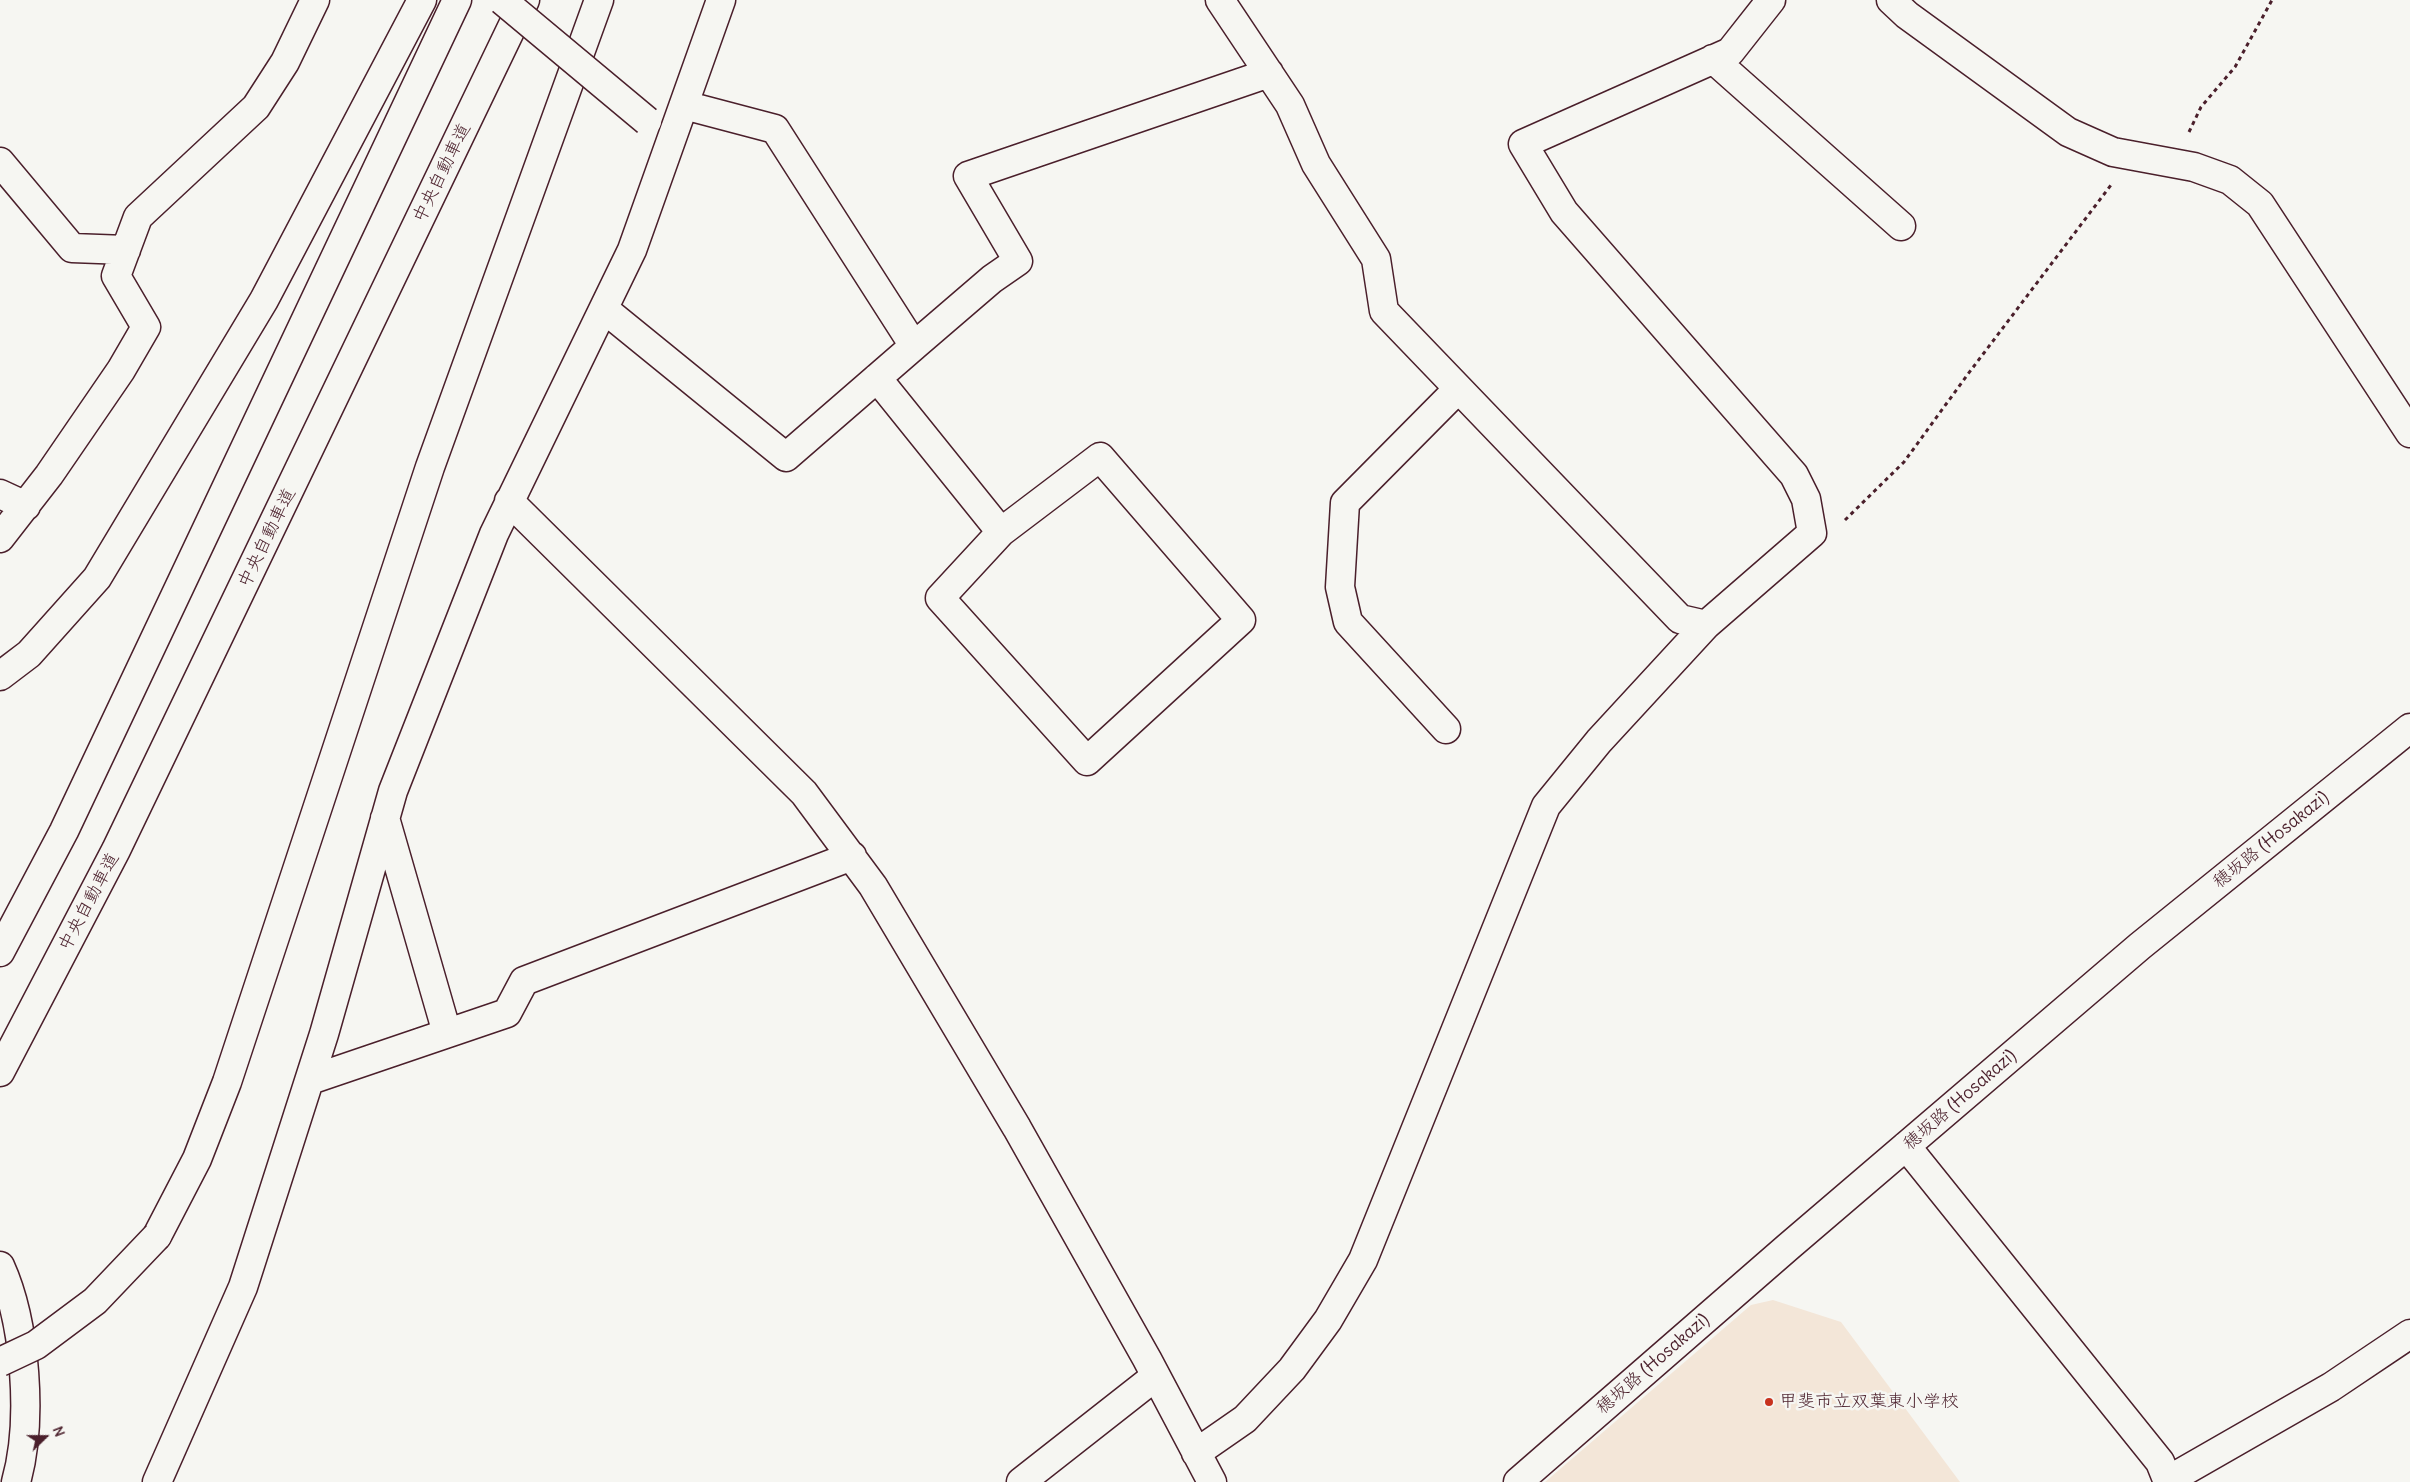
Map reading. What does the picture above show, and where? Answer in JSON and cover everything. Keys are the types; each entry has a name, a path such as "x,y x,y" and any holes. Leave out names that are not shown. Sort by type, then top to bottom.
{"main road":[{"path":"0,538 26,506 121,370 146,327 116,276 138,217 256,107 286,62 315,0"},
{"path":"0,676 29,654 97,578 264,300 422,0"},
{"path":"0,952 64,831 457,0"},
{"path":"502,0 671,144"},
{"name":"中央自動車道","path":"0,1072 120,842 525,0"},
{"path":"0,1362 36,1345 95,1301 156,1236 197,1159 227,1082 430,468 599,0"},
{"path":"157,1482 244,1287 310,1080 400,772 494,534 632,250 722,0"},
{"path":"1220,0 1290,105 1316,164 1376,259 1384,311 1680,619 1706,625"},
{"path":"1196,1453 1245,1419 1292,1369 1328,1320 1363,1260 1546,806 1599,741 1706,625 1812,532 1806,499 1794,475 1564,212 1523,144 1730,52 1770,0"},
{"path":"1891,0 1907,15 2068,132 2114,152 2194,167 2230,180 2260,204 2410,433"},
{"path":"1712,59 1902,226"},
{"path":"604,309 786,457 992,279 1018,261 968,176 1269,73"},
{"path":"684,105 775,129 914,346"},
{"path":"0,162 72,248 126,250"},
{"path":"877,378 1001,532"},
{"path":"1446,729 1348,622 1340,587 1346,503 1458,389"},
{"path":"1100,457 1241,620 1088,761 940,598 1001,532 1100,457"},
{"path":"0,494 26,506"},
{"path":"509,501 804,793 852,856 873,886 1018,1128 1156,1376 1212,1482"},
{"name":"穂坂路 (Hosakazi)","path":"1518,1482 2140,946 2410,728"},
{"path":"385,818 447,1033"},
{"path":"310,1080 507,1013 524,981 852,856"},
{"path":"1906,1146 2160,1462 2168,1481 2407,1341"},
{"path":"1,1270 18,1319 25,1400 21,1464 16,1482"},
{"path":"1021,1482 1156,1376"}],"path":[{"path":"2175,164 2201,107 2235,67 2272,0"},
{"path":"1812,532 1840,525 1904,462 2133,156"}],"shaded area":[{"name":"甲斐市立双葉東小学校","path":"1773,1300 1841,1322 1960,1482 1545,1482 1751,1305"}],"place":[{"name":"甲斐市立双葉東小学校","path":"1769,1402"}]}
